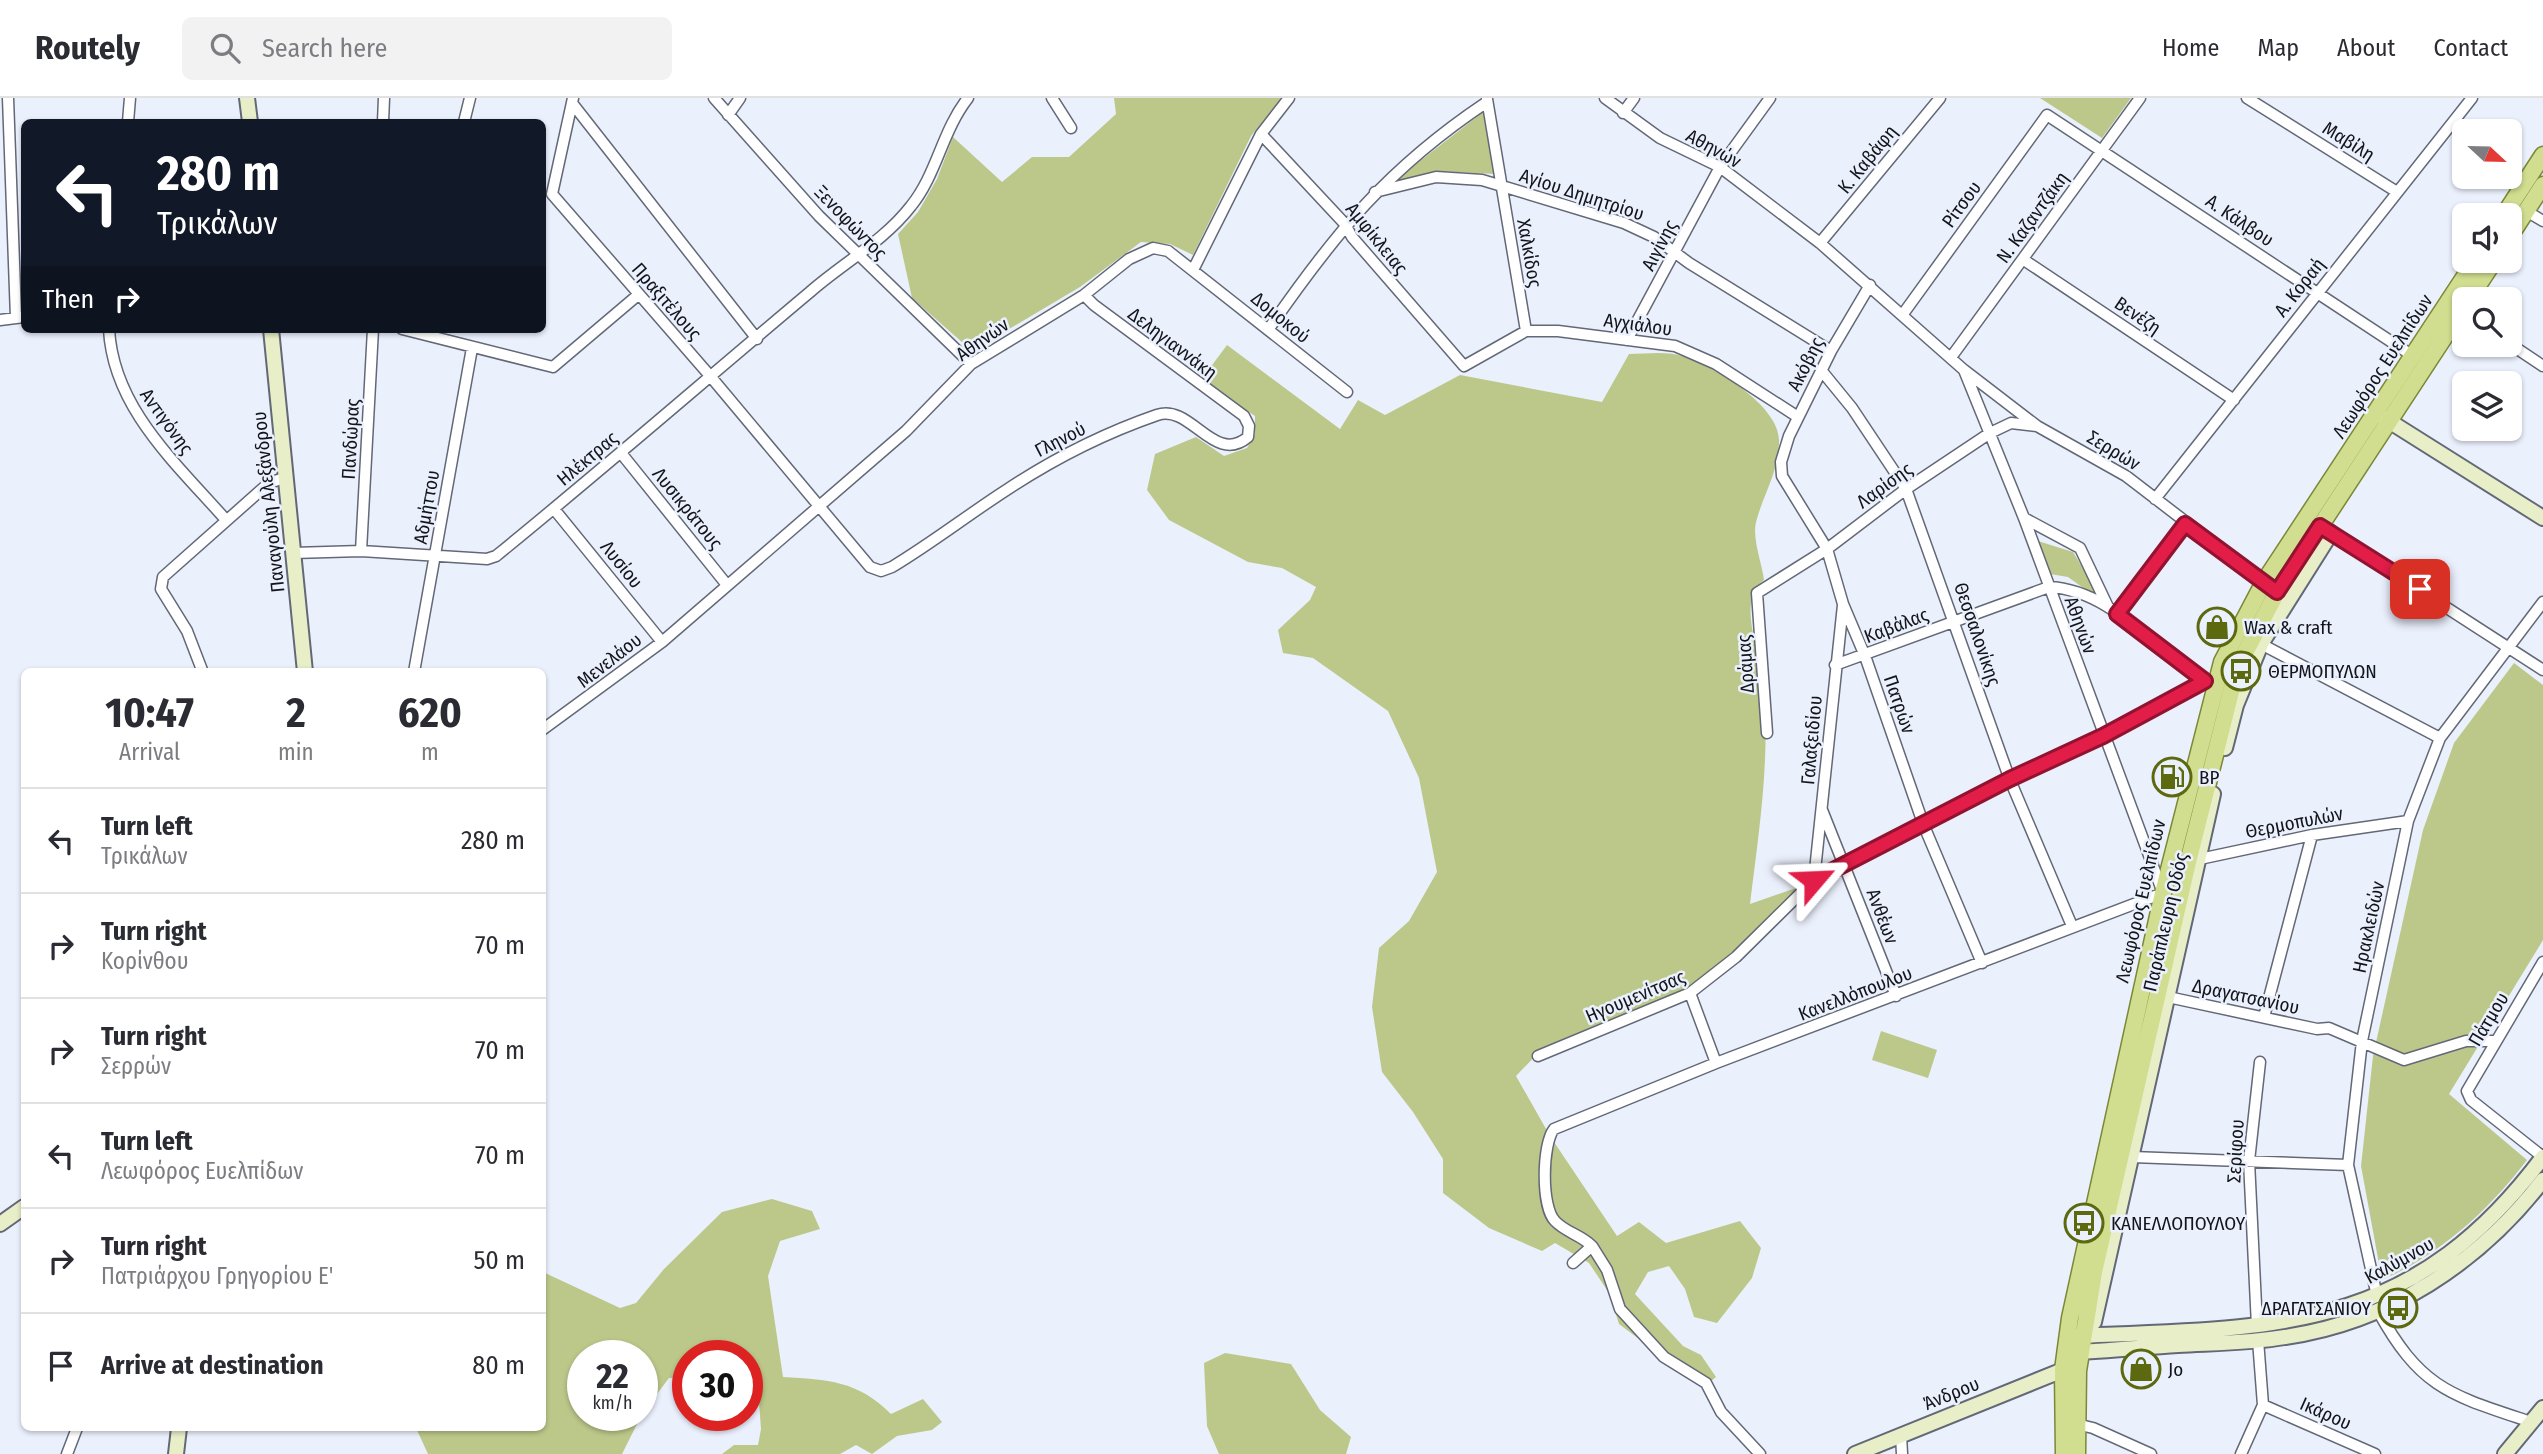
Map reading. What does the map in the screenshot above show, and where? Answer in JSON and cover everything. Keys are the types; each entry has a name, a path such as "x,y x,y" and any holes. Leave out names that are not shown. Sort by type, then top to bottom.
{"main road":[{"path":"2512,203 2543,155"},
{"path":"2522,217 2543,185"},
{"name":"Λεωφόρος Ευελπίδων","path":"2064,1454 2063,1370 2094,1272 2237,668 2270,587 2326,530 2413,356 2467,273"},
{"name":"Λεωφόρος Ευελπίδων","path":"2077,1454 2073,1344 2091,1213 2209,683 2230,643 2383,417 2452,324"}],"street":[{"path":"0,320 20,318 12,216 8,98"},
{"path":"128,119 130,98"},
{"path":"247,98 250,119"},
{"path":"383,119 384,98"},
{"path":"465,119 470,98"},
{"name":"Ξενοφώντος","path":"714,98 856,254 971,363"},
{"path":"728,115 740,98"},
{"name":"Ηλέκτρας","path":"293,553 361,551 492,558 554,509 856,254 891,229 913,204 930,174 954,116 968,98"},
{"path":"1052,98 1071,128"},
{"path":"1193,270 1261,134 1289,98"},
{"name":"Αθηνών","path":"1605,98 1660,138 1720,167 1820,243 1933,339"},
{"path":"1623,113 1634,98"},
{"name":"Αιγίνης","path":"1627,340 1720,167 1770,98"},
{"name":"Κ. Καβάφη","path":"1820,243 1940,98"},
{"name":"Ν. Καζαντζάκη","path":"1952,356 2140,98"},
{"name":"Μαβίλη","path":"2246,98 2397,192"},
{"name":"Α. Κοραή","path":"2155,499 2472,98"},
{"path":"1268,330 1345,224 1375,192 1446,129 1487,100"},
{"name":"Χαλκίδος","path":"1487,100 1525,331"},
{"path":"573,101 757,339"},
{"name":"Πραξιτέλους","path":"573,101 547,194 711,377 862,559 881,571"},
{"name":"A. Κάλβου","path":"2047,115 2103,149 2413,356"},
{"name":"Ρίτσου","path":"1903,314 2047,115"},
{"name":"Αμφίκλειας","path":"1261,134 1345,224 1352,237 1464,366 1525,331"},
{"name":"Αγίου Δημητρίου","path":"1375,192 1436,177 1482,180 1624,223 1676,252 1689,263 1831,351"},
{"path":"2526,211 2543,221"},
{"path":"0,223 12,216"},
{"name":"Αθηνών","path":"662,642 906,431 971,363 1084,295 1129,259 1153,248 1168,251 1193,270"},
{"name":"Βενέζη","path":"2024,260 2234,400"},
{"name":"Δομοκού","path":"1193,270 1347,392"},
{"name":"Ακόβης","path":"1781,462 1798,417 1821,370 1870,285"},
{"path":"417,333 552,367 638,295"},
{"name":"Δεληγιαννάκη","path":"1084,295 1244,416"},
{"name":"Αγχιάλου","path":"1525,331 1558,331 1675,346 1698,354 1798,417"},
{"name":"Αντιγόνης","path":"110,333 116,373 133,409 151,435 226,520"},
{"name":"Παναγούλη Αλεξάνδρου","path":"271,333 305,668"},
{"name":"Πανδώρας","path":"361,551 373,333"},
{"name":"Σερρών","path":"1933,339 1964,370 2037,426 2126,476 2270,587"},
{"name":"Αδμήττου","path":"415,668 472,348"},
{"path":"2522,352 2543,366"},
{"name":"Θεσσαλονίκης","path":"1821,370 1853,408 1906,489 2010,779 2073,926"},
{"name":"Αθηνών","path":"1964,370 2024,518 2163,893"},
{"name":"Γληνού","path":"881,571 905,559 1052,461 1122,427 1164,412 1174,413 1214,441 1234,443 1248,437 1249,426 1244,416"},
{"path":"2383,417 2543,518"},
{"name":"Λαρίσης","path":"1757,593 1827,549 1906,489 1990,433 2011,423 2037,426"},
{"name":"Λυσικράτους","path":"621,453 727,584"},
{"name":"Πατρών","path":"1781,462 1787,486 1827,549 1843,604 1865,656 1924,826 1982,963"},
{"path":"201,668 192,643 166,598 161,583 169,570 269,483 284,478"},
{"name":"Λυσίου","path":"554,509 662,642"},
{"path":"2024,518 2080,548 2113,611"},
{"path":"2113,611 2185,524"},
{"path":"2326,530 2543,670"},
{"name":"Παράπλευρη Οδός","path":"2073,1344 2094,1322 2168,997 2193,860 2236,705 2261,644 2326,530"},
{"path":"2049,587 2080,593 2113,611 2209,683"},
{"name":"Καβάλας","path":"1835,665 2049,587"},
{"name":"Δράμας","path":"1757,593 1763,638 1767,733"},
{"name":"Ηρακλειδών","path":"2539,1414 2476,1404 2432,1383 2410,1362 2377,1303 2348,1165 2362,1041 2408,821 2440,738 2543,602"},
{"name":"Γαλαξειδίου","path":"1814,880 1843,604"},
{"name":"Μενελάου","path":"546,727 662,642"},
{"path":"2261,644 2440,738"},
{"name":"Ηγουμενίτσας","path":"1538,1056 1690,993 1719,972 1814,880 1924,826 2010,779 2209,683"},
{"name":"Ανθέων","path":"1822,810 1896,996"},
{"name":"Θερμοπυλών","path":"2193,860 2312,835 2408,821"},
{"path":"2264,1017 2312,835"},
{"name":"Κανελλόπουλου","path":"1592,1246 1553,1220 1548,1210 1545,1149 1551,1132 1560,1125 2163,893"},
{"name":"Πάτμου","path":"2543,962 2469,1086 2467,1095 2543,1157"},
{"path":"1690,993 1716,1063"},
{"name":"Δραγατσανίου","path":"2168,997 2317,1030 2329,1028 2398,1059 2410,1061 2461,1042 2495,1041"},
{"name":"Σερίφου","path":"2241,1454 2263,1405 2249,1161 2260,1062"},
{"path":"2132,1157 2348,1165"},
{"name":"Καλύμνου","path":"2377,1303 2467,1241 2503,1206 2543,1157"},
{"name":"Καλύμνου","path":"2073,1344 2319,1331 2448,1273 2505,1225 2543,1180"},
{"path":"0,1224 21,1209"},
{"path":"1573,1262 1592,1246 1607,1269 1620,1309 1664,1357 1706,1383 1721,1412 1760,1454"},
{"name":"Άνδρου","path":"1855,1454 2063,1370"},
{"name":"Ικάρου","path":"2263,1405 2375,1454"},
{"path":"2505,1454 2539,1414"},
{"path":"2076,1424 2093,1428 2151,1454"},
{"path":"67,1454 76,1431"},
{"path":"176,1454 179,1431"},
{"path":"1901,1435 1902,1454"}],"green space":[{"path":"1114,98 1282,98 1251,136 1193,255 1170,244 1141,242 1080,287 972,351 912,298 898,234 918,212 937,179 953,137 1002,182 1032,157 1069,157 1116,114"},
{"path":"2040,98 2131,98 2102,138"},
{"path":"1483,112 1494,174 1437,171 1393,182"},
{"path":"1227,345 1340,429 1358,400 1385,415 1460,375 1602,402 1629,354 1656,353 1682,356 1726,377 1756,400 1776,427 1779,440 1777,461 1755,528 1764,580 1756,589 1751,613 1763,680 1766,736 1763,793 1750,904 1802,886 1698,984 1539,1052 1516,1076 1550,1136 1617,1236 1639,1222 1666,1243 1740,1221 1761,1248 1752,1278 1717,1323 1694,1317 1685,1289 1669,1266 1648,1272 1635,1294 1683,1346 1701,1355 1716,1377 1709,1383 1692,1379 1619,1324 1609,1293 1589,1263 1555,1243 1542,1251 1489,1228 1443,1193 1443,1159 1413,1112 1382,1072 1372,1007 1379,948 1409,921 1437,872 1419,778 1388,711 1313,658 1283,653 1278,630 1310,600 1316,587 1282,568 1248,562 1169,520 1147,490 1155,454 1196,437 1224,456 1247,448 1255,434 1255,416 1201,380"},
{"path":"2038,541 2073,552 2104,603 2068,577 2050,574"},
{"path":"2514,663 2543,685 2543,940 2449,1094 2527,1160 2480,1214 2444,1244 2382,1280 2361,1166 2373,1056 2423,830 2454,743"},
{"path":"1881,1031 1937,1050 1928,1078 1872,1060"},
{"path":"772,1199 812,1211 820,1229 780,1241 768,1276 783,1377 828,1381 854,1388 891,1414 923,1399 942,1422 932,1430 897,1436 872,1454 856,1445 840,1454 722,1454 734,1445 758,1445 761,1431 763,1431 763,1340 672,1340 672,1378 669,1378 658,1393 658,1340 567,1340 567,1431 634,1431 622,1454 428,1454 417,1431 546,1431 546,1273 620,1308 636,1303 664,1269 722,1212"},
{"path":"1225,1353 1291,1364 1320,1410 1351,1437 1346,1454 1219,1454 1207,1426 1204,1363"}],"place":[{"name":"Wax & craft","path":"2217,627"},
{"name":"ΘΕΡΜΟΠΥΛΩΝ","path":"2241,671"},
{"name":"BP","path":"2172,777"},
{"name":"ΚΑΝΕΛΛΟΠΟΥΛΟΥ","path":"2084,1223"},
{"name":"ΔΡΑΓΑΤΣΑΝΙΟΥ","path":"2398,1308"},
{"name":"Jo","path":"2141,1369"}],"route":[{"path":"1814,880 1924,826 2010,779 2103,736 2205,681 2117,614 2185,524 2277,592 2320,526 2420,589"}]}
